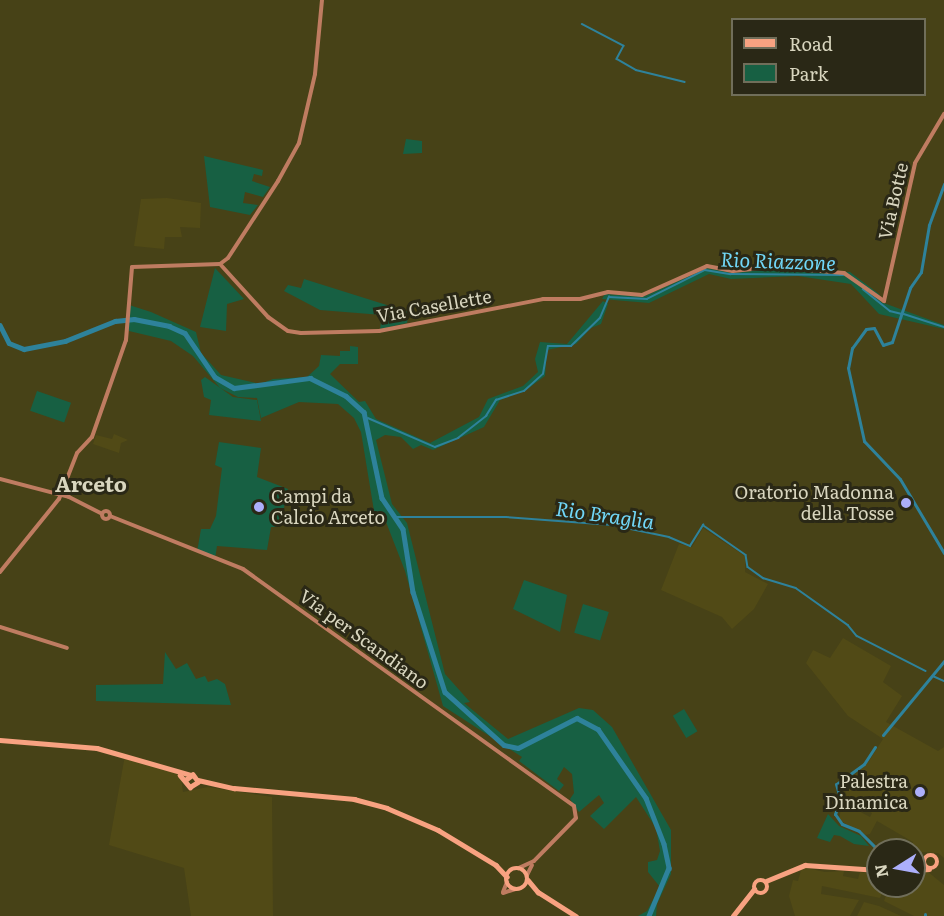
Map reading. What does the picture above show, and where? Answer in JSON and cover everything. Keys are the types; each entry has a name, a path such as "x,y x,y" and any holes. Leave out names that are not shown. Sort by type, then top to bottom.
{"main road":[{"path":"0,740 97,748 175,772 198,782 340,797 387,808 438,830 496,865 516,868 528,877 538,892"},
{"path":"188,778 190,787 198,782"},
{"path":"926,861 929,856 944,864"},
{"path":"936,859 936,867"},
{"path":"926,868 944,864"},
{"path":"496,865 507,880 518,889 538,892 576,916"},
{"path":"733,916 751,897 757,881 773,880 805,865 866,869"},
{"path":"507,880 516,868"},
{"path":"518,889 528,877"},
{"path":"751,897 769,888 773,880"},
{"path":"766,881 769,888"},
{"path":"754,889 759,894"}],"street":[{"path":"0,572 61,495 77,453 92,437 128,333 127,304 133,266 220,264 228,258 274,188 298,143 315,74 322,0"},
{"name":"Via Botte","path":"884,301 915,163 944,114"},
{"name":"Via Casellette","path":"220,264 268,317 288,331 301,333 379,331 543,299 580,299 608,292 647,294 705,267 733,271 772,267 847,274 884,301"},
{"name":"Via per Scandiano","path":"0,479 61,495 102,513 105,518 110,516 243,569 574,806 576,818 534,861"},
{"path":"0,627 67,648"},
{"path":"516,868 534,861"},
{"path":"528,877 534,861"},
{"path":"507,880 503,893 518,889"}],"shaded area":[{"path":"167,198 201,203 200,228 180,227 182,237 165,237 164,249 134,246 141,199"},
{"path":"114,434 128,440 121,443 119,453 93,444 96,435 112,439"},
{"path":"703,528 745,556 745,572 768,584 754,609 732,629 722,617 661,590 679,544 692,547"},
{"path":"843,638 891,666 883,682 902,696 886,722 938,751 944,747 944,858 938,853 926,852 926,838 906,838 877,821 878,819 870,834 866,835 839,820 842,802 870,817 872,813 848,800 844,786 869,761 883,739 848,716 806,663 813,650 830,658"},
{"path":"125,755 176,773 181,777 183,792 208,787 272,797 273,916 191,916 184,868 109,845"},
{"path":"802,867 825,872 844,871 843,876 858,879 860,872 866,873 866,895 822,886 821,894 859,900 850,916 795,916 789,896 793,880 798,881"},
{"path":"926,871 944,885 944,916 914,916 884,901 885,898 926,898"},
{"path":"864,902 879,906 901,916 857,916"}],"green space":[{"path":"406,139 422,141 422,153 403,154"},
{"path":"204,156 263,170 262,176 254,174 252,181 270,187 263,197 245,192 243,203 258,205 250,215 210,207"},
{"path":"215,268 244,299 227,304 226,331 200,327"},
{"path":"707,268 732,273 772,269 850,272 879,294 881,302 944,325 944,329 879,314 851,284 798,276 731,279 709,274 649,303 602,299 605,294 645,296"},
{"path":"304,279 409,312 407,323 380,329 382,315 320,310 284,291 288,285 301,288"},
{"path":"603,301 608,304 601,324 591,328 576,344 547,350 545,376 526,390 500,400 484,427 433,450 421,445 413,449 401,437 385,435 376,440 392,504 407,523 445,674 470,702 464,703 508,739 579,708 593,710 612,727 671,830 671,874 657,904 656,916 638,916 647,911 660,887 648,872 648,862 657,860 660,851 656,828 636,797 604,829 590,816 604,803 599,795 579,812 570,799 574,793 572,774 564,767 557,779 564,785 559,791 519,761 522,757 443,706 405,571 386,522 374,511 361,432 354,418 338,404 299,402 261,418 257,398 238,397 220,388 193,356 171,341 129,331 129,305 196,332 201,353 221,375 260,384 273,379 307,377 319,366 321,355 340,356 340,351 350,351 350,346 358,347 358,364 340,364 330,374 359,402 365,401 376,419 430,443 479,417 488,399 523,386 538,372 535,359 540,342 567,344"},
{"path":"205,377 233,397 257,400 261,421 209,415 211,400 204,397 201,380"},
{"path":"37,391 71,403 64,423 30,411"},
{"path":"219,442 261,448 257,477 288,489 280,527 271,527 267,550 217,546 215,559 197,552 201,529 210,529 216,516 222,468 215,465"},
{"path":"524,580 567,595 560,632 513,609"},
{"path":"583,604 609,612 600,641 574,633"},
{"path":"165,652 176,669 187,663 196,679 205,676 208,682 217,679 225,684 231,705 96,701 96,685 163,684"},
{"path":"684,709 697,731 686,738 673,716"},
{"path":"828,814 839,826 861,836 866,846 854,844 834,835 830,842 817,838"}],"waterway":[{"path":"582,24 624,46 617,59 636,70 685,82"},
{"path":"944,184 929,225 921,272 910,288 892,342 883,345 874,328 866,329 852,348 848,368 864,441 900,479 944,553"},
{"name":"Rio Riazzone","path":"368,418 435,447 458,438 486,416 496,400 524,391 543,374 548,346 571,346 600,318 609,297 647,299 705,270 731,274 843,275"},
{"name":"Rio Riazzone","path":"863,289 890,311 902,314"},
{"name":"Rio Riazzone","path":"904,314 944,327"},
{"path":"0,325 9,343 24,349 65,341 115,321 134,319 169,326 185,333 215,377 234,388 310,378 346,396 364,412 382,498 403,529 413,592 445,692 504,745 518,748 577,718 598,729 646,798 664,844 669,868 649,916"},
{"name":"Rio Braglia","path":"396,517 506,517 612,525 669,537 690,546 703,525 746,555 748,567 763,578 796,588 848,625 857,636 926,671"},
{"path":"883,735 944,661"},
{"name":"Rio Braglia","path":"933,676 944,681"},
{"path":"866,838 859,831 842,824 835,814 840,798 836,784 864,764 875,747"}],"place":[{"name":"Oratorio Madonna della Tosse","path":"906,503"},
{"name":"Campi da Calcio Arceto","path":"259,507"},
{"name":"Palestra Dinamica","path":"920,792"}],"district":[{"name":"Arceto","path":"91,483"}]}
